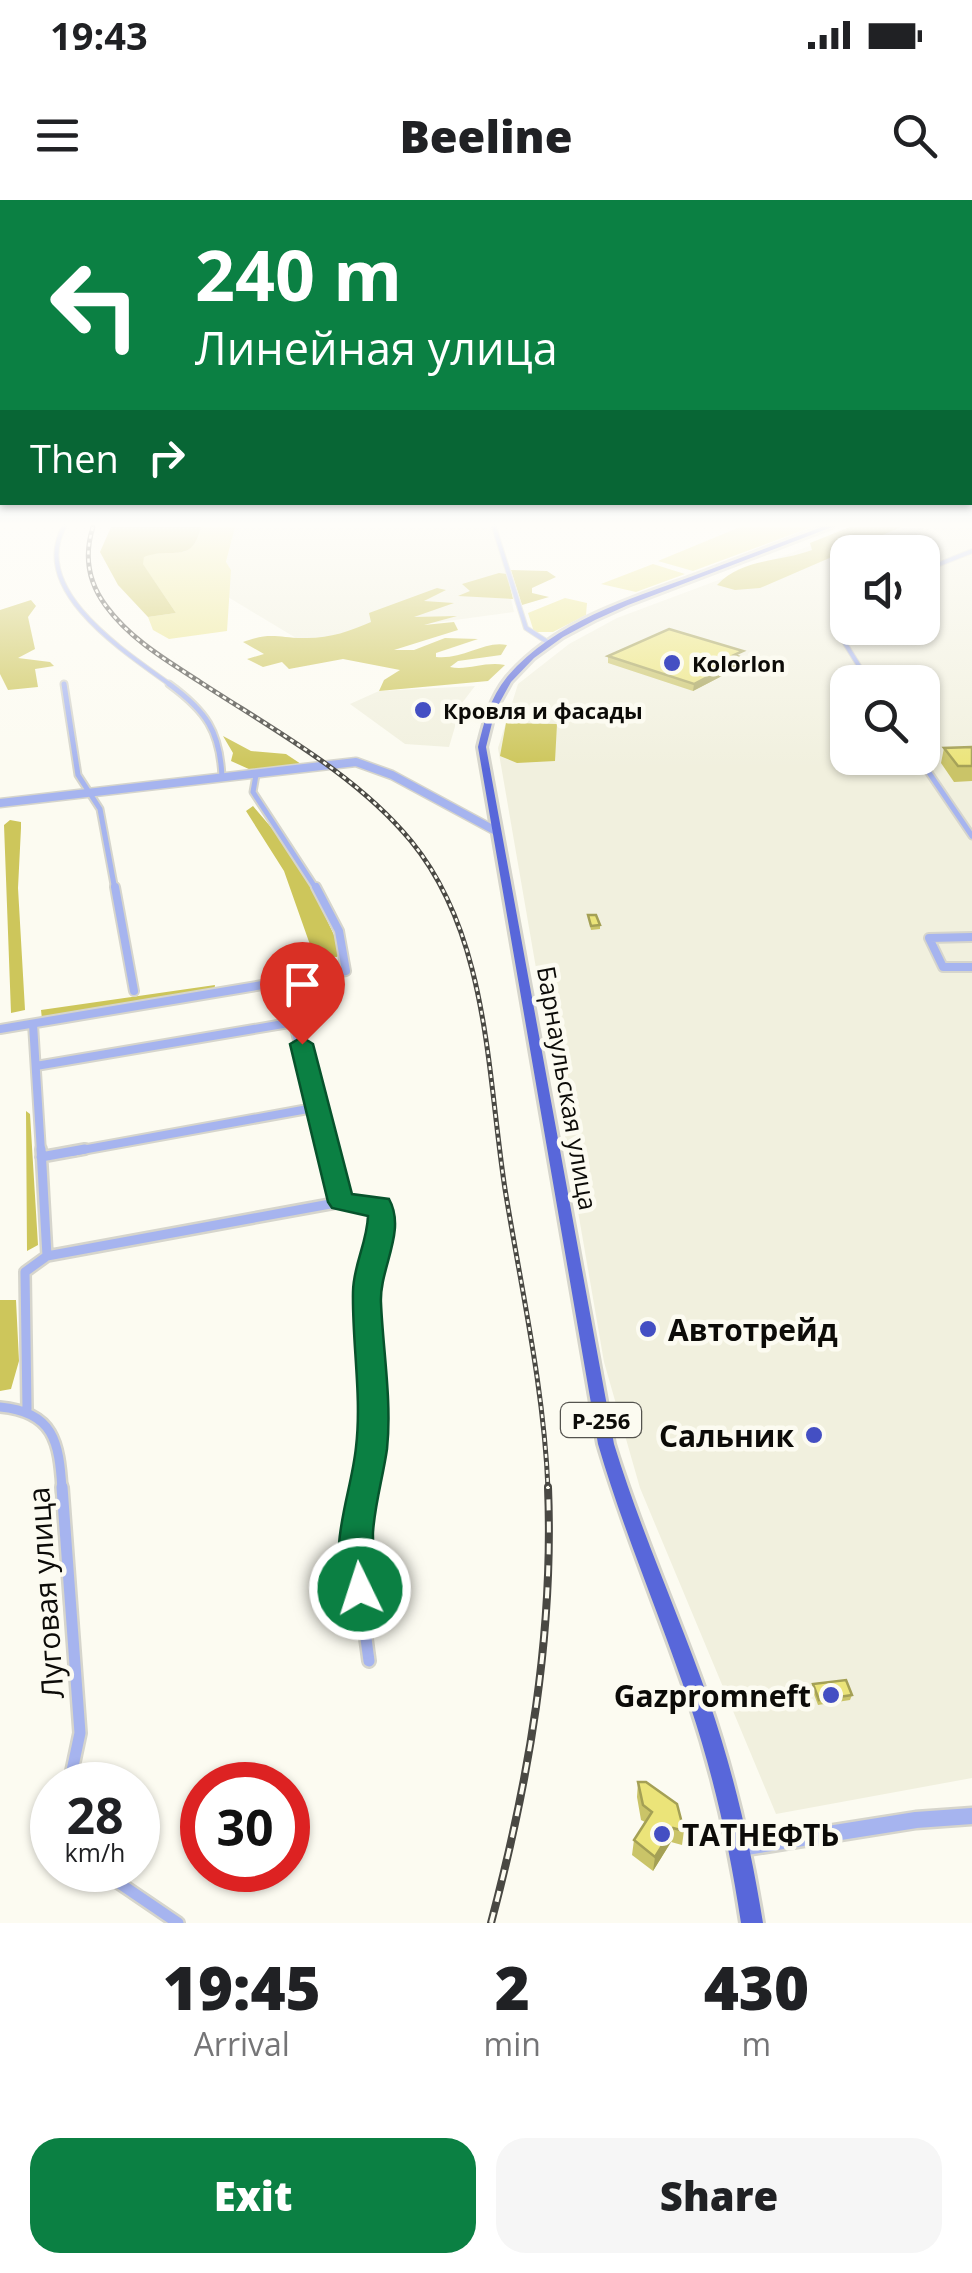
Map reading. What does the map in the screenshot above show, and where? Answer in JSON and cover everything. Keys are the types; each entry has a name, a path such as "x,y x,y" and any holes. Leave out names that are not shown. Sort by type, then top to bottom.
{"highway":[{"name":"Барнаульская улица","path":"615,607 549,643 512,676 487,718 482,747 606,1444 636,1540 712,1740 740,1848"},
{"name":"Р-256","path":"740,1848 750,1918"}],"street":[{"path":"78,607 111,646 202,709 219,738 224,759 222,777"},
{"path":"519,607 526,628 549,643"},
{"path":"64,684 71,744 86,792 100,809 134,991"},
{"path":"0,803 342,762 368,765 466,822 494,830"},
{"path":"0,1029 346,972 348,959 328,908 253,792 256,774"},
{"path":"931,775 972,836"},
{"path":"972,937 930,938 943,967 972,967"},
{"path":"283,984 319,1107 341,1202"},
{"path":"36,1066 295,1022"},
{"path":"33,1024 48,1256"},
{"path":"41,1157 319,1107"},
{"path":"0,1408 27,1409 25,1272 48,1256 341,1202 380,1205 381,1240 366,1285 372,1447 358,1505 355,1557 370,1661"},
{"name":"Луговая улица","path":"27,1409 44,1420 59,1446 80,1733 74,1762"},
{"path":"740,1848 916,1820 972,1816"},
{"path":"132,1892 178,1923"}],"shaded area":[{"path":"35,607 28,617 35,649 18,658 50,662 54,666 35,669 38,687 8,690 0,674 0,610"},
{"path":"139,607 172,607 176,613 148,617"},
{"path":"172,607 229,607 227,631 169,639 153,630 148,617 176,613"},
{"path":"245,607 513,607 514,612 301,641"},
{"path":"384,607 441,607 414,617 457,616 424,625 454,622 458,630 394,650 414,650 445,638 478,639 436,653 436,657 499,644 507,645 501,655 458,661 450,667 505,665 488,681 379,691 384,680 400,670 343,659 289,669 282,662 263,667 247,659 264,654 243,642 269,636 316,638 340,633 371,622 369,613"},
{"path":"542,607 587,607 586,615 553,632 534,632 528,613"},
{"path":"645,607 830,607 830,645 940,645 940,607 972,607 972,1778 776,1814 640,1488 604,1362 498,748 518,684 569,644"},
{"path":"475,686 462,703 449,747 405,744 350,704 379,691"},
{"path":"506,723 557,724 555,761 517,763 500,756"},
{"path":"223,736 251,751 286,754 301,764 251,770 231,761 233,753"},
{"path":"253,806 299,860 341,950 337,957 314,956 284,871 246,811"},
{"path":"10,820 21,822 18,888 25,1010 11,1013 4,825"},
{"path":"215,985 214,992 42,1019 41,1010"},
{"path":"26,1111 30,1114 38,1245 27,1251"},
{"path":"0,1300 16,1300 19,1361 11,1389 0,1391"}],"building":[{"name":"Kolorlon","path":"669,629 743,651 734,655 743,658 694,684 608,656"},
{"path":"972,747 972,766 958,766 944,748"},
{"path":"588,915 596,915 600,925 591,926"},
{"name":"Gazpromneft","path":"846,1680 852,1695 819,1700 813,1684"},
{"path":"638,1782 646,1782 677,1804 684,1831 673,1828 655,1857 634,1840 652,1812 643,1805"}],"railway":[{"path":"108,607 137,639 312,754 365,794 411,841 437,878 456,919 480,1007 505,1189 537,1376 548,1489"},
{"path":"491,1923 517,1815 536,1707 547,1597 548,1487"}],"place":[{"name":"Kolorlon","path":"672,663"},
{"name":"Кровля и фасады","path":"423,710"},
{"name":"Автотрейд","path":"648,1329"},
{"name":"Сальник","path":"814,1435"},
{"name":"Gazpromneft","path":"831,1695"},
{"name":"ТАТНЕФТЬ","path":"662,1834"}],"route":[{"path":"302,1044 341,1202 380,1205 381,1240 366,1285 372,1447 358,1505 355,1557 360,1589"}]}
